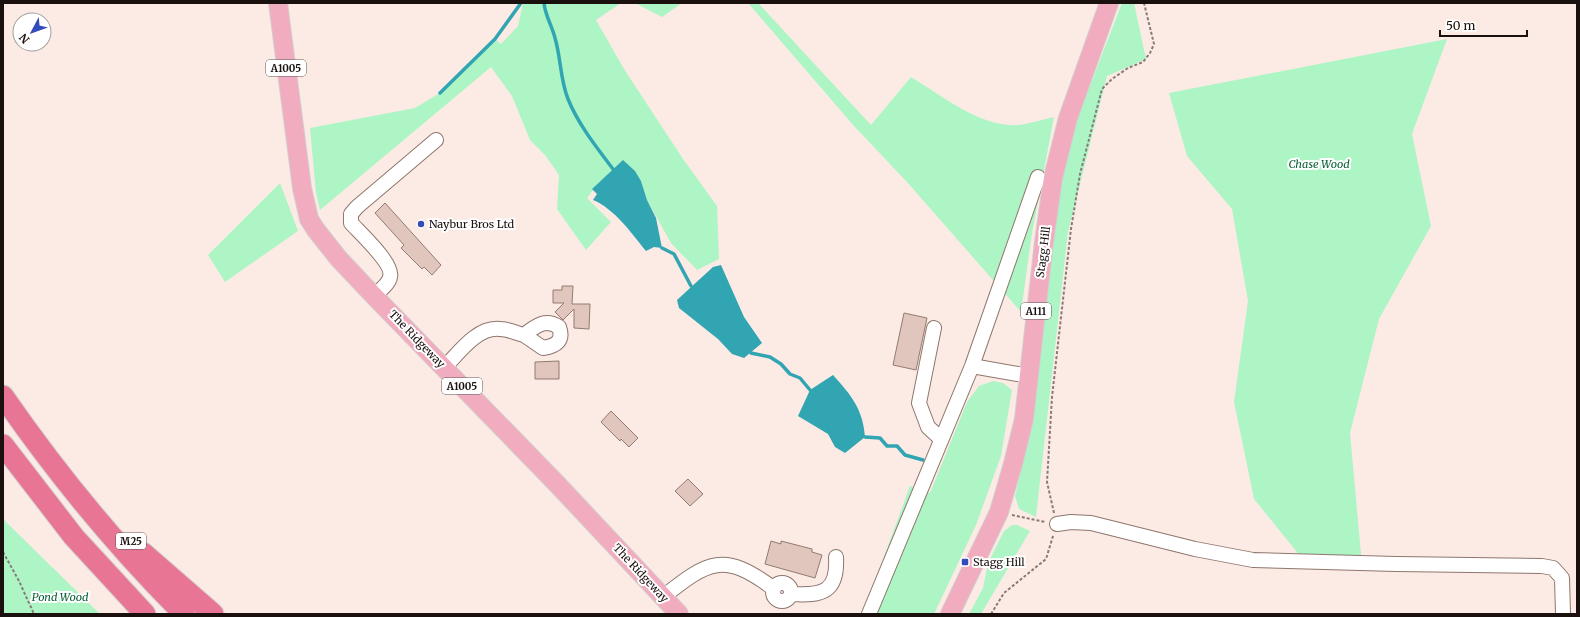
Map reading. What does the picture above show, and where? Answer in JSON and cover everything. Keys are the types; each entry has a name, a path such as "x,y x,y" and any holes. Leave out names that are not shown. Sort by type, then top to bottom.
{"highway":[{"name":"M25","path":"3,396 52,465 112,538 184,614"},
{"path":"3,445 74,536 126,614"},
{"name":"M25","path":"52,465 141,552 213,614"},
{"path":"74,536 145,614"}],"main road":[{"name":"The Ridgeway","path":"278,3 302,188 309,218 326,243 374,296 679,614"},
{"name":"Stagg Hill","path":"950,614 999,512 1024,419 1044,242 1053,178 1070,111 1109,3"}],"lane":[{"path":"374,296 389,280 391,276 390,266 351,223 351,214 357,207 436,140"},
{"path":"869,614 972,366 1038,178"},
{"path":"444,368 471,340 483,332 499,328 524,335"},
{"path":"934,328 919,403 928,427 941,439"},
{"path":"972,366 1029,376"},
{"path":"1057,524 1071,522 1091,523 1196,549 1253,560 1542,566 1553,568 1562,578 1563,614"},
{"path":"663,597 692,574 707,566 725,565 742,569 755,575 774,589 778,584 784,583 789,586 791,594 817,594 829,587 836,580 836,557"}],"path":[{"path":"991,614 1004,593 1046,559 1057,524 1047,482 1052,397 1080,174 1102,89 1112,79 1128,68 1143,62 1150,53 1154,44 1144,3"},
{"path":"999,512 1057,524"},
{"path":"3,552 19,581 34,614"}],"green space":[{"path":"523,3 621,3 596,20 624,69 683,159 717,206 719,259 697,270 671,243 647,200 641,181 600,181 587,198 611,222 586,250 557,209 559,175 545,155 530,140 512,96 491,67 320,210 316,193 310,128 415,108 440,93 495,39 501,44 518,26"},
{"path":"635,3 682,3 662,17"},
{"path":"748,3 758,3 871,125 911,77 962,109 976,116 1004,125 1027,124 1054,117 1032,233 1021,312 907,182 854,126"},
{"path":"1122,3 1134,3 1146,59 1107,76 1068,232 1036,517 1019,509 1015,496 1027,445 1043,307 1061,176 1076,122"},
{"name":"Chase Wood","path":"1447,39 1412,134 1431,226 1379,319 1350,433 1362,565 1301,557 1254,499 1234,402 1248,301 1232,209 1187,156 1169,93"},
{"path":"280,183 298,231 225,282 208,255"},
{"path":"993,381 1003,383 1012,390 1001,456 976,525 934,614 863,614 910,486 930,493 967,402 979,386"},
{"name":"Pond Wood","path":"3,518 7,523 100,614 3,614"},
{"path":"1012,525 1017,525 1030,531 981,614 969,614 983,588 988,563 1004,531"}],"water":[{"path":"623,160 635,171 641,181 647,200 656,218 662,248 654,247 646,251 609,209 593,200 597,194 592,189"},
{"path":"721,265 744,317 762,343 744,358 732,354 718,339 679,308 677,300 713,267"},
{"path":"833,375 851,396 859,410 864,427 865,437 845,453 835,447 828,434 798,416 810,390"}],"building":[{"path":"385,203 441,265 432,275 424,267 422,269 401,248 404,245 375,213"},
{"path":"562,286 573,286 572,304 590,304 589,329 574,328 574,309 563,320 555,312 564,303 553,303 553,290 562,290"},
{"path":"904,313 927,318 916,370 893,365"},
{"path":"559,361 559,379 535,379 535,362"},
{"path":"611,411 638,438 629,447 621,439 620,441 601,422"},
{"path":"688,479 703,494 690,506 675,491"},
{"path":"771,541 781,544 781,541 812,549 812,552 822,555 815,578 765,564"}],"waterway":[{"path":"440,93 495,39 521,3"},
{"path":"544,3 554,34 563,84 568,99 582,127 613,169"},
{"path":"662,248 674,254 691,286"},
{"path":"751,353 770,357 781,364 790,374 800,378 810,390"},
{"path":"865,437 880,438 887,446 897,446 905,455 923,460"}],"place":[{"name":"Naybur Bros Ltd","path":"421,224"},
{"name":"Stagg Hill","path":"965,562"}]}
